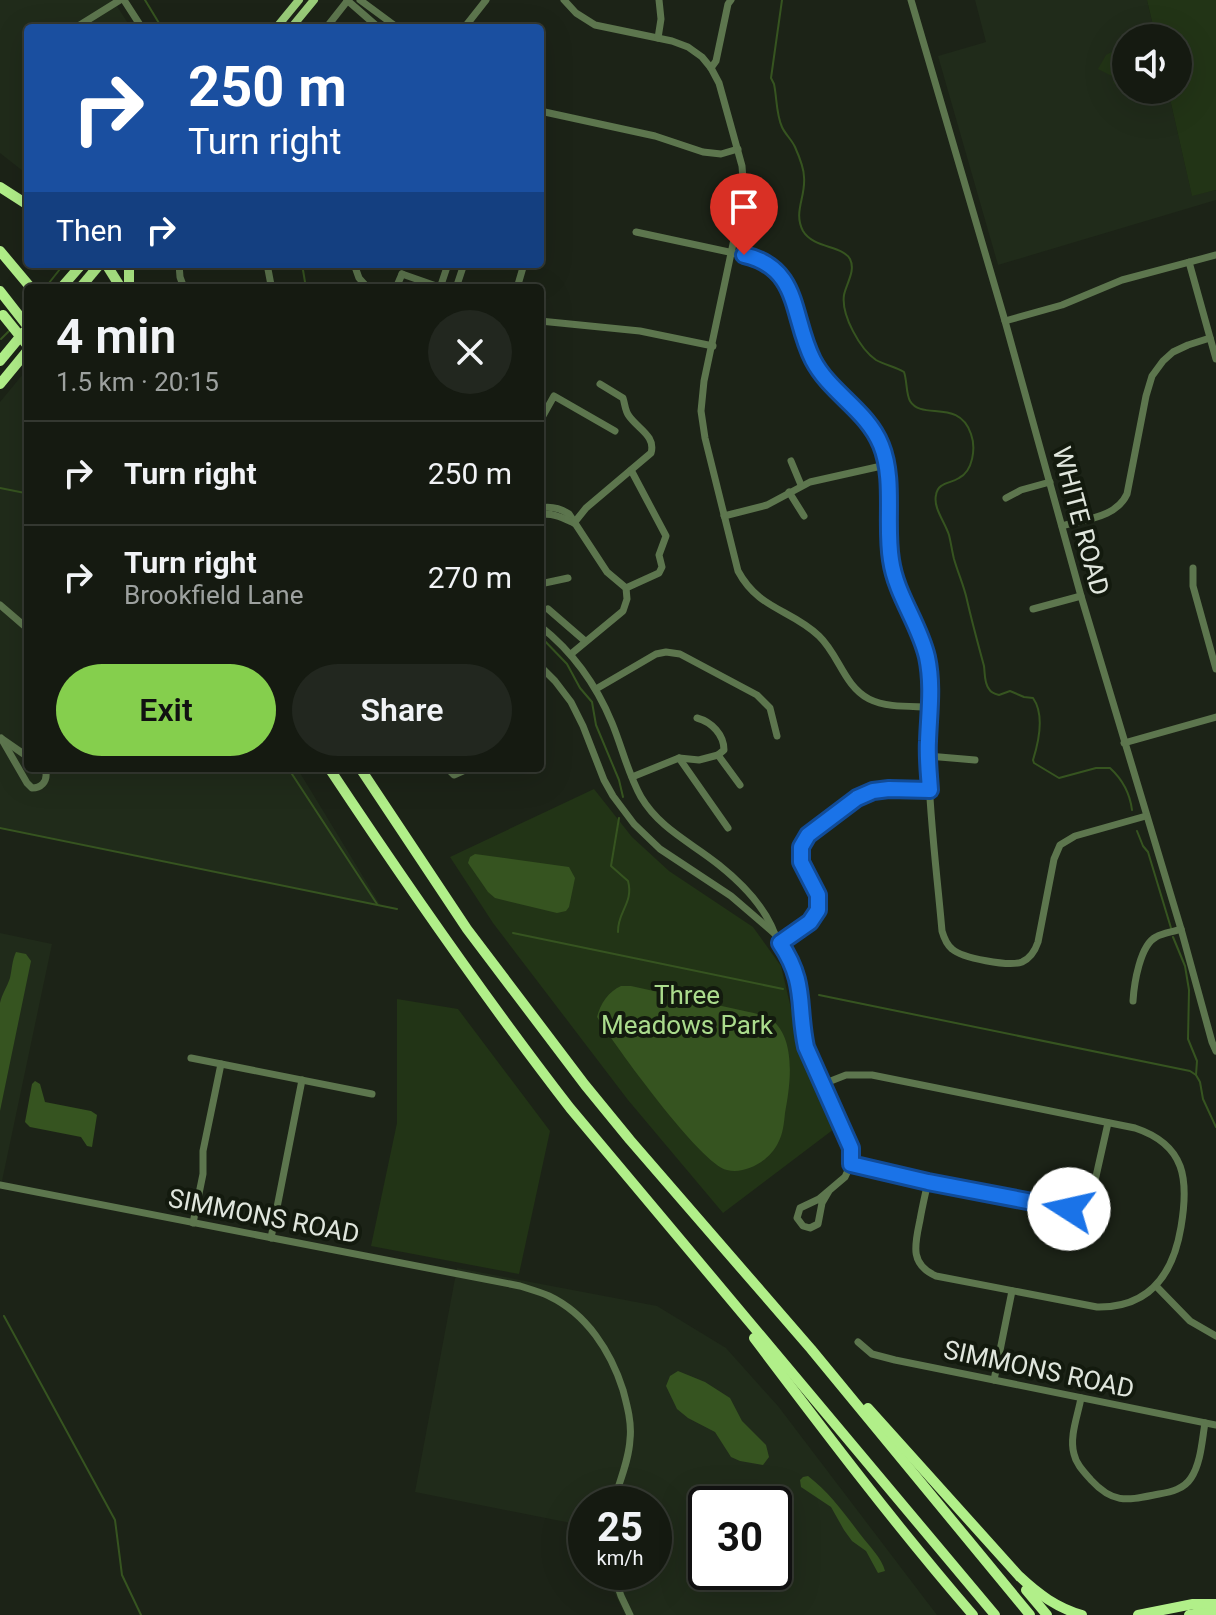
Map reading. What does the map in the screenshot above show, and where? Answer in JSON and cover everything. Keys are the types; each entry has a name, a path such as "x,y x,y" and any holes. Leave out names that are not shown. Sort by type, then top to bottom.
{"highway":[{"path":"0,187 24,202"},
{"path":"0,251 27,284"},
{"path":"64,284 78,268"},
{"path":"84,284 99,268"},
{"path":"0,291 24,322"},
{"path":"2,313 24,343"},
{"path":"0,361 24,332"},
{"path":"0,384 24,353"},
{"path":"332,772 440,934 521,1045 724,1293 995,1615"},
{"path":"363,772 467,929 558,1051 630,1140 811,1349 1030,1615"},
{"path":"724,1293 741,1321 852,1466 973,1615"},
{"path":"811,1349 826,1361 1047,1615"},
{"path":"981,1536 1032,1589 1054,1604 1082,1615"},
{"path":"1138,1615 1193,1604 1216,1604"},
{"path":"1189,1615 1216,1614"}],"main road":[{"path":"279,24 299,0"},
{"path":"294,24 314,0"}],"street":[{"path":"82,24 122,0 139,24"},
{"path":"329,24 348,0 375,24"},
{"path":"360,0 393,24"},
{"path":"467,24 486,0"},
{"path":"564,0 576,13 595,25 688,47 702,57 719,83 738,149 744,192 704,381 701,411 735,562 748,587 762,600 801,622 821,638 859,693 880,703 930,707"},
{"path":"658,38 661,19 659,0"},
{"path":"711,68 716,61 731,0"},
{"name":"WHITE ROAD","path":"911,0 1081,596 1216,1051"},
{"path":"544,112 655,136 703,152 721,154 738,149"},
{"path":"636,232 761,260 780,273 789,289 815,364 870,424 881,444 886,465 891,565 917,626 931,682 930,790 942,931 953,950 1005,964 1025,960 1037,946 1054,859 1060,845 1075,836 1146,816"},
{"path":"1005,321 1062,305 1122,280 1216,255"},
{"path":"1189,262 1216,359"},
{"path":"398,284 401,268"},
{"path":"402,274 430,284"},
{"path":"544,321 640,331 713,346"},
{"path":"1062,526 1111,512 1123,503 1152,376 1173,352 1210,338"},
{"path":"574,523 586,508 651,453 653,444 627,414 623,398 600,384"},
{"path":"544,414 554,396 615,431"},
{"path":"791,461 801,485"},
{"path":"724,516 754,510 801,485 886,465"},
{"path":"626,588 659,573 662,567 659,555 666,536 631,470"},
{"path":"1006,498 1050,482"},
{"path":"789,492 804,516"},
{"path":"544,507 561,509 569,514 607,572 626,588 627,599 623,611 571,654"},
{"path":"544,514 553,514 574,523"},
{"path":"1193,568 1193,586 1216,669"},
{"path":"544,583 568,578"},
{"path":"1033,609 1081,596"},
{"path":"0,605 24,626"},
{"path":"548,609 585,641"},
{"path":"544,630 571,654 596,689 640,795 656,817 737,881 772,926 796,974 802,1000 806,1047 851,1148 851,1164 845,1177 816,1201 800,1208 797,1218 801,1224 810,1228 818,1224 822,1203 829,1191"},
{"path":"596,689 651,656 666,652 680,654 757,695 770,708 777,736"},
{"path":"544,670 571,702 605,783 642,832 669,855 745,907 774,933"},
{"path":"1124,743 1216,717"},
{"path":"632,777 679,758 699,760 718,755 724,750 724,742 713,725 697,718"},
{"path":"1,738 24,754"},
{"path":"1,738 32,788 45,782 45,772"},
{"path":"718,755 740,785"},
{"path":"928,756 975,760"},
{"path":"679,758 728,828"},
{"path":"780,943 810,922 818,910 818,895 801,862 801,847 808,835 857,798 873,791 930,790"},
{"path":"642,832 656,817"},
{"path":"1133,1001 1135,980 1149,944 1157,936 1181,929"},
{"path":"191,1058 372,1094"},
{"path":"193,1223 203,1174 203,1151 221,1064"},
{"path":"823,1084 846,1075 872,1075 1143,1131 1159,1140 1172,1153 1186,1186 1174,1258 1166,1274 1156,1286 1132,1302 1106,1308 936,1276 921,1266 915,1244 928,1182"},
{"path":"271,1238 302,1080"},
{"path":"851,1164 928,1182 1074,1209 1083,1205 1092,1194 1108,1123"},
{"name":"SIMMONS ROAD","path":"0,1185 520,1286 551,1297 572,1311 603,1345 617,1371 631,1427 618,1486"},
{"path":"1156,1286 1190,1321 1216,1336"},
{"path":"994,1380 1012,1291"},
{"name":"SIMMONS ROAD","path":"858,1342 872,1354 895,1360 1216,1425"},
{"path":"1081,1398 1073,1443 1074,1457 1098,1488 1117,1499 1166,1493 1186,1484 1194,1471 1205,1423"},
{"path":"619,1590 630,1615"}],"shaded area":[{"path":"0,0 113,0 128,24 24,24 24,172 0,153"},
{"path":"975,0 1147,0 1153,24 1112,24 1112,104 1171,104 1192,195 1216,190 1216,200 998,265 938,56 986,42"},
{"path":"24,373 24,772 299,772 381,906 0,827 0,402"},
{"path":"475,854 569,867 575,878 569,907 557,913 495,898 468,863"},
{"path":"0,933 52,944 2,1181 0,1180"},
{"path":"16,952 26,954 31,961 0,1111 0,1003"},
{"path":"621,986 761,1015 772,1020 780,1029 790,1064 789,1090 781,1136 763,1160 742,1170 727,1170 698,1148 679,1127 597,1017 606,998"},
{"path":"35,1081 40,1084 45,1102 91,1111 97,1115 92,1147 87,1146 81,1137 30,1127 25,1122"},
{"path":"457,1268 657,1306 726,1348 778,1406 937,1615 625,1615 613,1590 672,1590 672,1486 568,1486 568,1522 415,1492"},
{"path":"678,1371 705,1382 730,1398 742,1421 766,1445 769,1457 763,1465 731,1457 715,1432 677,1409 666,1386 670,1376"},
{"path":"808,1476 842,1511 878,1557 885,1571 878,1573 866,1551 852,1541 831,1507 801,1487 800,1480"}],"green space":[{"path":"1147,0 1216,0 1216,190 1192,196 1171,104 1192,104 1192,24 1153,24"},
{"path":"1112,52 1112,76 1098,69 1106,55"},
{"name":"Three Meadows Park","path":"594,789 632,837 669,871 753,927 781,966 802,1055 834,1129 723,1213 628,1100 493,923 450,857"},
{"path":"397,999 458,1009 550,1131 519,1274 371,1246 397,1123"}],"waterway":[{"path":"145,0 160,24"},
{"path":"782,0 771,78 780,122 795,147 803,170 799,211 803,231 814,241 841,251 850,259 851,273 844,295 845,312 864,348 876,360 904,372 910,401 916,407 958,416 971,434 973,452 970,465 964,475 939,488 936,500 966,595 987,687 999,695 1010,691 1033,698 1040,720 1034,763 1059,778 1096,768 1110,768 1125,787 1132,810"},
{"path":"48,284 61,268"},
{"path":"303,268 305,284"},
{"path":"1,339 9,331"},
{"path":"0,488 24,493"},
{"path":"544,640 567,664 592,702 596,725 623,797"},
{"path":"291,772 377,904"},
{"path":"618,932 629,895 628,881 611,866 619,818"},
{"path":"0,828 397,909"},
{"path":"1137,831 1148,852 1171,928"},
{"path":"513,933 783,989"},
{"path":"1173,937 1185,966 1189,990 1188,1039 1197,1061 1196,1075"},
{"path":"819,995 1190,1071 1200,1082 1203,1099 1216,1127"},
{"path":"4,1316 115,1520 122,1575 141,1615"}],"route":[{"path":"744,255 769,264 780,273 789,289 815,364 864,417 880,443 887,474 891,565 922,639 931,682 930,790 880,789 865,794 812,832 801,847 801,862 818,895 818,910 810,922 780,943 793,965 800,987 806,1047 851,1148 851,1164 1069,1209"}]}
